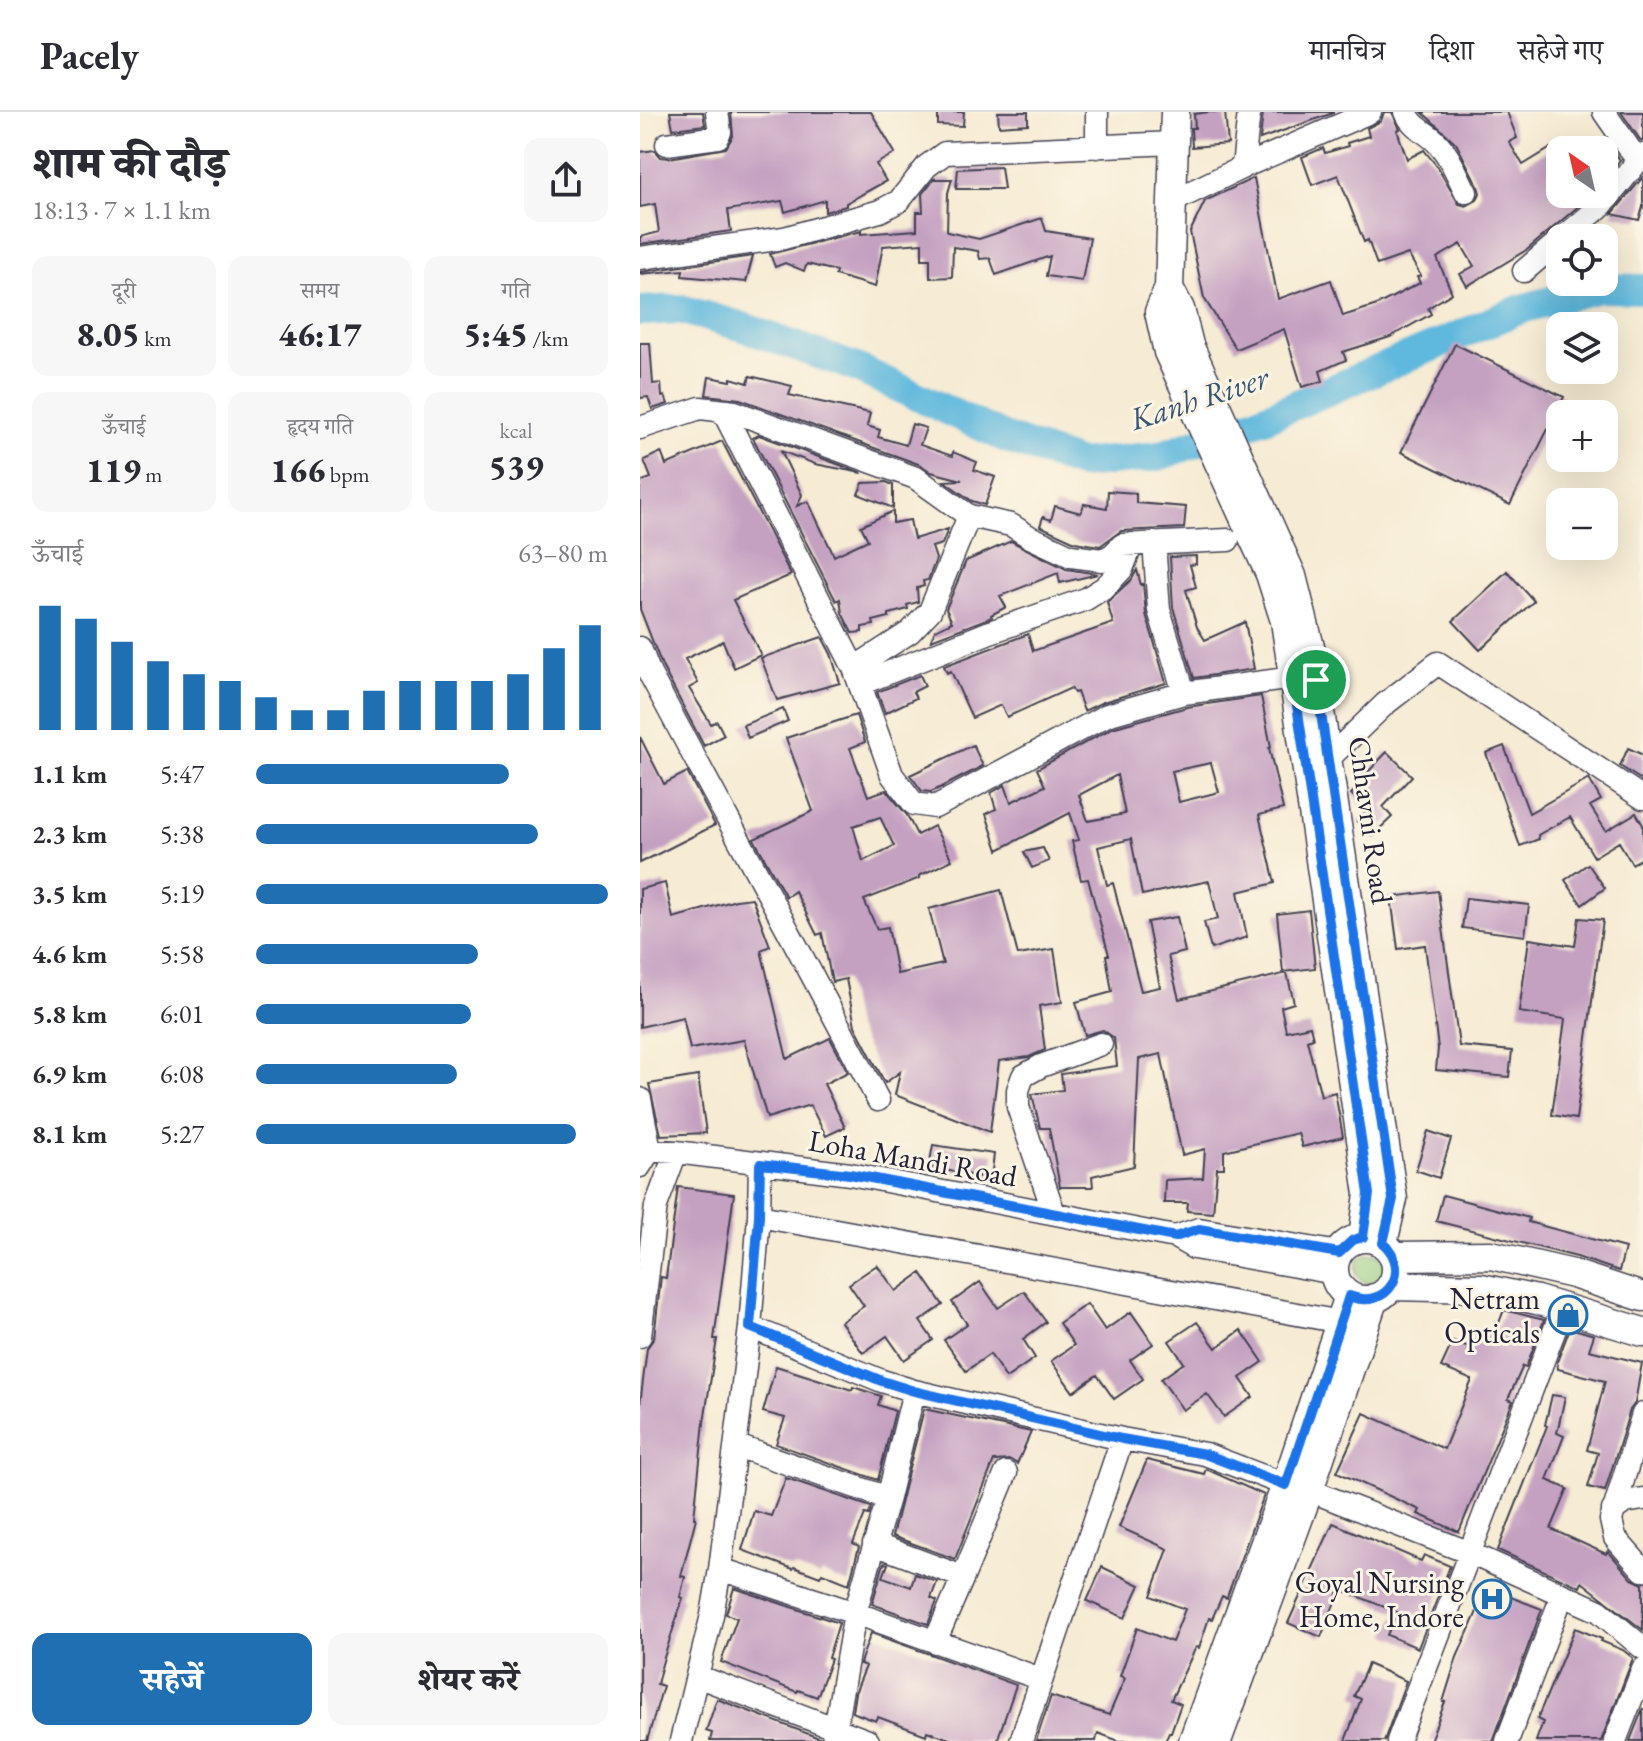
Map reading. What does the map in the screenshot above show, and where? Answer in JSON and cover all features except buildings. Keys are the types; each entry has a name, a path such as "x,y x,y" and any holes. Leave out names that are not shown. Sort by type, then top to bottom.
{"main road":[{"name":"Chhavni Road","path":"1175,112 1169,288 1180,309 1178,348 1270,551 1292,576 1369,1194 1380,1245"},
{"name":"Chhavni Road","path":"1305,679 1328,759 1393,1199 1380,1245"},
{"path":"1217,1741 1297,1487 1355,1288 1353,1240 1491,1255 1573,1274 1643,1297"},
{"path":"1355,1288 1396,1276 1380,1245"},
{"path":"1355,1288 1481,1288 1643,1332"},
{"path":"1193,1741 1297,1487 1355,1288"}],"street":[{"path":"667,144 718,137 717,112"},
{"path":"1097,112 1097,147"},
{"path":"1243,167 1249,112"},
{"path":"1406,112 1410,123 1442,148 1466,192"},
{"path":"1579,224 1602,205 1641,158 1604,112"},
{"path":"1171,202 1367,113"},
{"path":"640,258 784,238 880,211 899,201 927,166 945,153 1174,143"},
{"path":"1524,271 1546,252"},
{"path":"640,428 700,408 723,411 786,430 916,478 969,516 1011,525 1071,556 1102,560 1122,545 1228,540"},
{"path":"723,411 857,676 892,775 914,804 935,807 1107,715 1184,693 1305,679"},
{"path":"857,676 930,611 969,516"},
{"path":"857,676 1086,599 1105,587 1143,544"},
{"path":"1143,544 1184,693"},
{"path":"640,648 657,687 878,1100"},
{"path":"1328,759 1385,704 1438,663 1643,798"},
{"path":"1054,1213 1018,1107 1018,1090 1023,1076 1032,1071 1101,1044"},
{"path":"640,1099 643,1155"},
{"path":"640,1336 656,1206 676,1152"},
{"name":"Loha Mandi Road","path":"643,1155 676,1152 850,1174 1175,1237 1194,1248 1355,1288"},
{"path":"681,1741 720,1569 737,1446 750,1327 760,1164"},
{"path":"759,1216 1355,1288"},
{"path":"1398,1741 1563,1308"},
{"path":"750,1327 914,1391 1122,1439 1205,1454 1297,1487 1470,1553 1599,1611 1643,1648"},
{"path":"834,1736 855,1613 914,1391"},
{"path":"1643,1414 1611,1520 1615,1538 1643,1570"},
{"path":"1021,1741 1122,1439"},
{"path":"737,1446 888,1498"},
{"path":"935,1642 1006,1473"},
{"path":"1613,1510 1625,1502 1643,1499"},
{"path":"874,1544 963,1577"},
{"path":"720,1569 1041,1679"},
{"path":"1507,1741 1562,1596"},
{"path":"1615,1741 1643,1669"},
{"path":"697,1676 834,1736 868,1741"}],"green space":[{"path":"1371,1254 1382,1258 1386,1269 1382,1280 1371,1284 1360,1280 1356,1269 1360,1258"}],"waterway":[{"name":"Kanh River","path":"640,311 680,309 740,326 857,368 1006,438 1080,464 1159,456 1262,419 1521,309 1599,288 1643,289"}],"place":[{"name":"Netram Opticals","path":"1568,1315"},
{"name":"Goyal Nursing Home, Indore","path":"1492,1599"}],"route":[{"path":"1293,678 1316,680 1393,1199 1383,1243 1394,1256 1397,1266 1396,1276 1384,1294 1366,1300 1349,1296 1286,1485 1205,1454 1122,1439 914,1391 750,1327 760,1164 850,1174 1175,1237 1199,1229 1339,1253 1353,1240 1363,1237 1369,1194 1293,678"}]}
